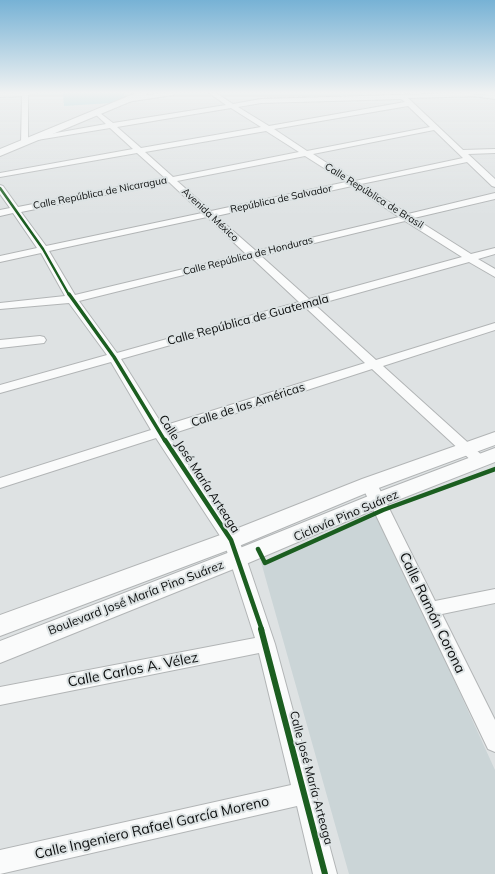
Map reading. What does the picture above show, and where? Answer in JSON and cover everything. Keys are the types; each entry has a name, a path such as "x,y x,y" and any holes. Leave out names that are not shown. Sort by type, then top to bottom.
{"main road":[{"path":"0,153 5,148 45,134"},
{"name":"Boulevard José María Pino Suárez","path":"0,652 235,549 374,492 480,454 495,438"},
{"name":"Boulevard José María Pino Suárez","path":"11,621 235,549"},
{"path":"11,621 28,641"}],"street":[{"path":"28,134 28,141 68,134"},
{"name":"Avenida México","path":"120,134 307,304 480,454"},
{"path":"0,175 236,134"},
{"name":"Calle República de Brasil","path":"277,134 495,274"},
{"name":"Calle República de Nicaragua","path":"0,213 405,134"},
{"path":"441,134 495,184"},
{"path":"461,152 495,151"},
{"name":"República de Salvador","path":"0,259 468,159"},
{"name":"Calle José María Arteaga","path":"0,188 42,249 72,299 114,357 160,433 235,549 266,644 325,874"},
{"name":"Calle República de Honduras","path":"0,306 72,299 495,196"},
{"name":"Calle República de Guatemala","path":"0,389 495,252"},
{"name":"Calle de las Américas","path":"0,483 495,326"},
{"path":"0,344 40,340"},
{"name":"Calle Ramón Corona","path":"374,492 495,742"},
{"path":"430,609 495,596"},
{"name":"Calle Carlos A. Vélez","path":"0,696 266,644"},
{"name":"Calle Ingeniero Rafael García Moreno","path":"0,862 305,793"}],"shaded area":[{"path":"379,515 495,770 495,874 349,874 261,562"}],"cycle path":[{"path":"0,188 43,249 72,299 114,357 160,433 231,540 266,644 325,874"},
{"name":"Ciclovía Pino Suárez","path":"258,549 265,563 383,510 495,469"}]}
